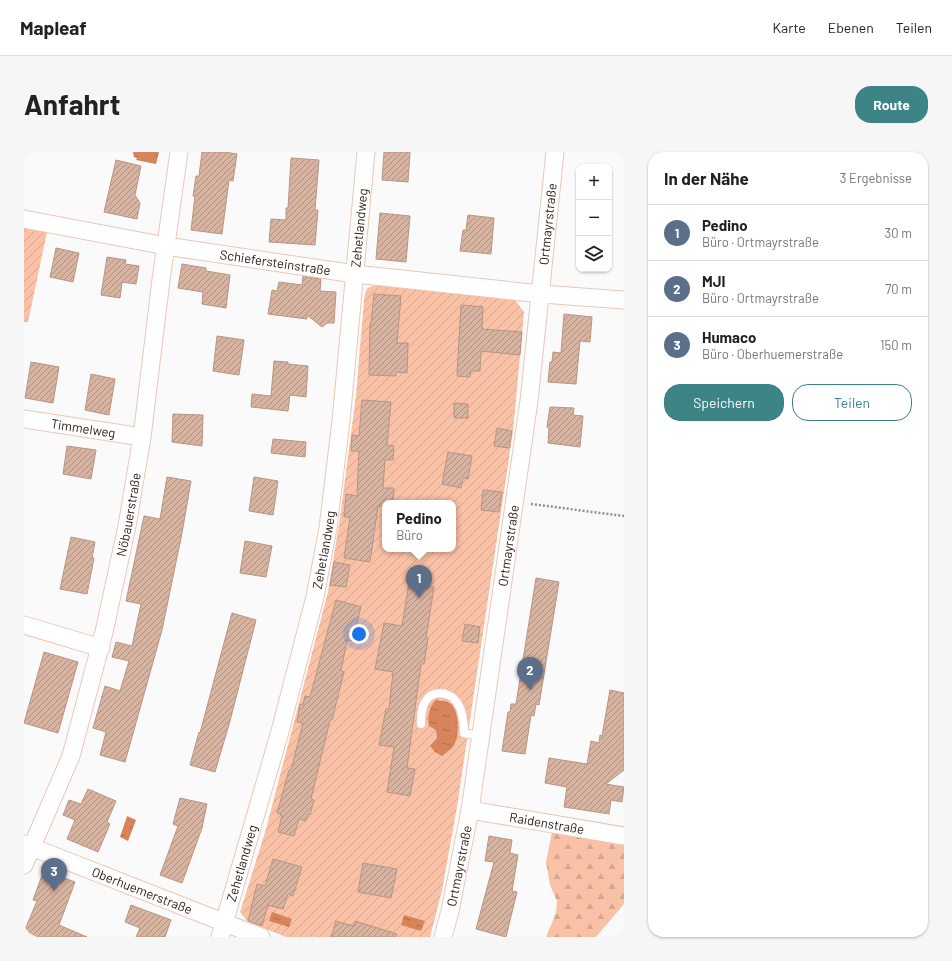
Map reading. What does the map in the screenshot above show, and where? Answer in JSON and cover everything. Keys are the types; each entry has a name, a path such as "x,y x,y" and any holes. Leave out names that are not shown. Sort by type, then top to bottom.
{"street":[{"name":"Nöbauerstraße","path":"24,865 28,845 71,756 101,648 127,526 142,437 179,152"},
{"name":"Zehetlandweg","path":"223,930 275,750 315,597 328,528 337,453 366,152"},
{"name":"Ortmayrstraße","path":"443,937 470,810 529,401 555,152"},
{"name":"Schiefersteinstraße","path":"24,218 166,246 355,274 541,294 624,300"},
{"name":"Timmelweg","path":"24,419 142,437"},
{"path":"24,625 101,648"},
{"name":"Raidenstraße","path":"470,810 624,836"},
{"name":"Oberhuemerstraße","path":"28,845 223,930 262,937"}],"lane":[{"path":"421,724 422,711 425,701 438,692 450,695 456,702 462,713 464,733 480,736"}],"path":[{"path":"514,502 624,516"}],"green space":[{"path":"24,228 47,232 28,322 24,322"},
{"path":"377,285 515,300 524,312 513,431 457,807 442,890 430,937 286,937 248,922 240,912 266,829 328,592 340,518 356,395 364,300 365,294 370,287"},
{"path":"552,832 624,844 624,904 596,937 546,937 556,913 557,901 550,885 546,862"}],"water":[{"path":"133,152 159,152 156,164 136,160 137,158 134,157"},
{"path":"436,700 451,704 456,713 458,726 455,744 442,756 435,752 430,746 437,738 436,730 429,726 428,719 430,709"},
{"path":"127,816 136,820 128,841 120,837"},
{"path":"272,912 292,919 289,927 269,921"},
{"path":"404,915 425,921 421,931 401,925"}],"building":[{"path":"202,152 225,152 237,154 233,181 229,180 222,234 191,230 195,196 193,196 196,176 199,176"},
{"path":"384,152 410,152 408,182 382,180"},
{"path":"291,158 319,160 315,210 318,210 315,245 269,242 271,219 286,220"},
{"path":"116,160 141,166 135,195 140,203 137,219 104,212"},
{"path":"380,213 410,216 406,262 376,259"},
{"path":"468,215 494,218 491,254 460,251 463,230 466,230"},
{"path":"56,248 79,253 73,282 50,277"},
{"path":"107,257 126,260 125,264 139,266 136,284 122,282 120,298 101,295"},
{"path":"182,264 206,268 206,271 230,275 226,308 202,304 203,292 178,288"},
{"path":"303,276 321,279 320,291 336,292 334,323 327,323 322,327 307,315 307,319 268,314 272,290 277,291 279,282 302,285"},
{"path":"374,294 401,296 397,343 408,343 407,373 396,372 396,376 369,375 370,323"},
{"path":"461,305 483,307 482,329 522,332 520,355 481,351 480,371 471,371 470,377 457,376"},
{"path":"564,314 592,317 590,342 580,341 576,384 548,382 550,362 552,362 553,352 561,353"},
{"path":"217,336 244,340 239,375 213,371"},
{"path":"274,361 308,366 306,397 290,395 288,411 251,407 252,394 271,396"},
{"path":"31,362 59,367 53,403 25,398"},
{"path":"91,374 115,379 109,415 85,410"},
{"path":"362,400 391,402 387,445 394,446 393,460 385,460 383,488 394,488 393,500 382,500 382,506 378,506 370,562 344,558 350,517 344,517 346,494 357,496 359,451 351,451 352,435 359,436"},
{"path":"454,403 468,404 468,418 454,418"},
{"path":"550,407 574,408 573,415 583,416 580,447 548,443 549,428 547,427"},
{"path":"173,414 203,415 202,446 172,442"},
{"path":"497,428 512,431 509,448 494,446"},
{"path":"273,439 306,442 305,457 271,453"},
{"path":"67,446 96,450 91,479 63,474"},
{"path":"448,452 472,456 468,479 463,478 461,488 442,484"},
{"path":"167,477 191,481 162,630 125,762 100,755 106,732 93,728 105,686 120,691 129,661 112,657 116,642 132,646 141,604 126,601 144,516 160,519"},
{"path":"254,477 278,481 273,515 249,511"},
{"path":"483,490 502,492 499,512 481,510"},
{"path":"71,537 95,542 92,558 94,558 87,594 60,589"},
{"path":"245,541 272,546 266,577 240,573"},
{"path":"334,562 350,565 346,587 330,585"},
{"path":"536,578 559,582 539,705 536,704 534,716 531,715 525,754 502,751 508,712 510,712 511,704 516,704"},
{"path":"409,583 434,587 426,638 428,638 424,664 421,664 407,768 415,769 410,796 387,792 394,747 379,745 386,709 389,709 393,672 375,669 384,623 402,626"},
{"path":"336,600 361,607 352,641 347,640 341,671 344,672 332,720 330,720 311,799 314,800 310,815 308,814 306,821 299,819 294,836 278,832 282,815 277,813 289,770 291,770 303,723 297,722 300,704 303,705 305,696 310,697"},
{"path":"232,613 256,620 230,721 215,772 190,765"},
{"path":"465,624 480,627 478,643 462,641"},
{"path":"44,652 78,662 58,733 24,723"},
{"path":"610,690 624,693 624,770 606,784 624,787 622,802 611,800 609,814 564,807 567,787 545,783 549,758 587,764 591,741 599,743 600,735 602,736"},
{"path":"88,789 116,801 107,822 110,824 98,852 67,839 75,820 63,815 69,800 81,804"},
{"path":"180,798 207,804 202,828 182,883 160,875 178,826 173,824"},
{"path":"489,836 512,840 510,853 518,855 512,891 517,892 506,937 476,929 494,862 485,861"},
{"path":"273,859 302,867 293,896 288,894 283,909 268,905 262,926 248,921 257,884 265,886"},
{"path":"363,863 397,869 391,898 358,892"},
{"path":"44,870 75,882 59,925 87,937 24,937 24,932 37,901 33,900"},
{"path":"131,905 171,920 165,937 136,937 140,928 125,922"},
{"path":"336,921 353,926 355,921 397,934 396,937 331,937"}],"place":[{"name":"Pedino","path":"419,598"},
{"name":"MJI","path":"530,690"},
{"name":"Humaco","path":"54,891"}]}
